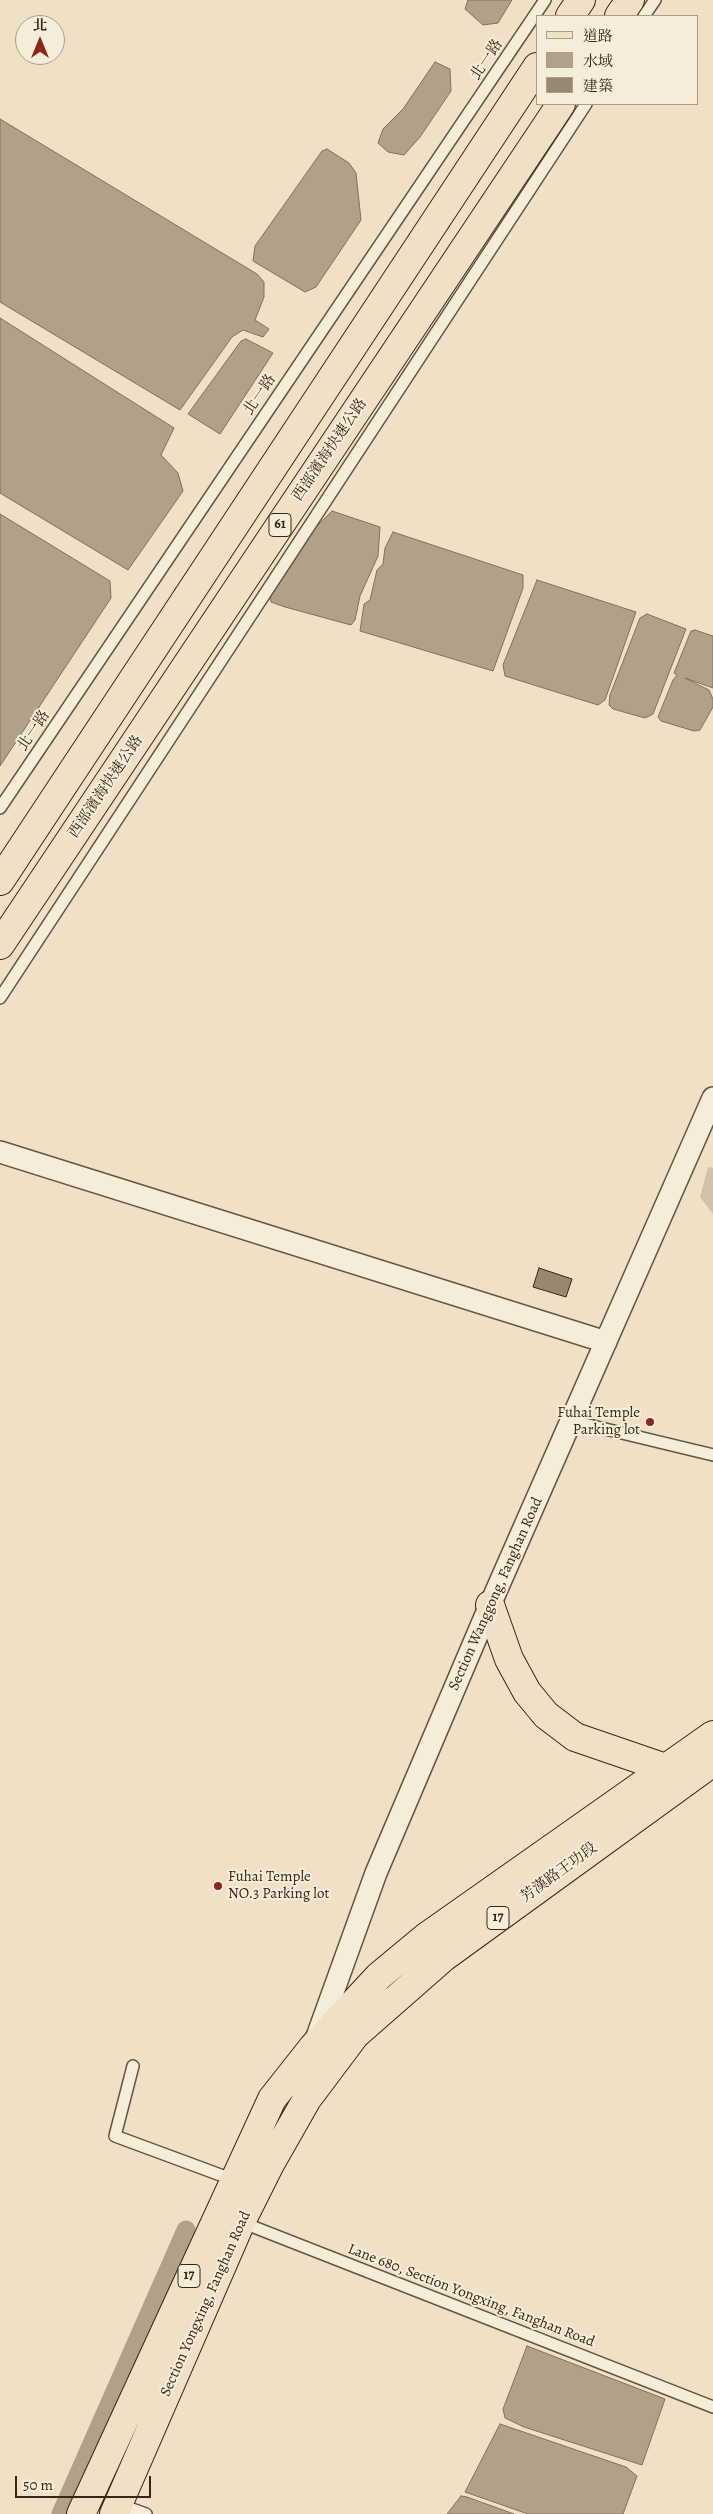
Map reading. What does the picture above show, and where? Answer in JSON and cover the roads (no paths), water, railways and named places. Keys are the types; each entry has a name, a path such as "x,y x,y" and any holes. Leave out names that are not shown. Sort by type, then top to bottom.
{"main road":[{"path":"571,15 581,0"},
{"path":"620,15 630,0"},
{"name":"61","path":"0,881 536,69"},
{"name":"西部濱海快速公路","path":"0,946 560,105"},
{"path":"490,1605 509,1659 527,1692 546,1715 575,1737 664,1769 703,1769"},
{"name":"芳漢路王功段","path":"313,2048 378,1976 426,1938 713,1735"},
{"name":"芳漢路王功段","path":"307,2099 355,2034 444,1957 703,1769"},
{"name":"Section Yongxing, Fanghan Road","path":"116,2509 230,2218 234,2180 272,2099 313,2048"},
{"name":"Section Yongxing, Fanghan Road","path":"81,2514 230,2218 270,2164 307,2099"}],"street":[{"name":"Section Wanggong, Fanghan Road","path":"307,2099 313,2048 376,1873 490,1605 713,1098"},
{"path":"0,1152 606,1342"}],"lane":[{"name":"北一路","path":"0,808 545,0"},
{"path":"645,15 655,0"},
{"path":"0,998 585,105"},
{"path":"572,1421 713,1455"},
{"path":"133,2066 115,2136 234,2180"},
{"name":"Lane 680, Section Yongxing, Fanghan Road","path":"230,2218 713,2407"},
{"path":"116,2509 146,2514"}],"water":[{"path":"468,0 512,0 498,23 483,25 465,9"},
{"path":"435,62 450,69 451,91 420,137 404,155 388,152 378,143 383,129 403,109"},
{"path":"0,119 257,274 264,282 264,297 255,320 269,329 263,337 243,330 232,337 180,410 0,302"},
{"path":"327,149 349,163 356,173 361,220 316,287 305,292 253,261 255,246 322,151"},
{"path":"0,318 174,428 161,455 178,473 183,491 128,570 0,493"},
{"path":"246,339 273,353 220,434 188,414 241,341"},
{"path":"332,511 380,527 378,556 360,596 355,620 351,625 271,602 269,593 314,521 319,524"},
{"path":"0,514 110,581 111,598 0,766"},
{"path":"393,532 523,575 523,588 493,671 360,631 364,604 370,600 377,570 383,564 385,548"},
{"path":"537,580 636,612 605,700 598,705 505,676 503,665"},
{"path":"647,614 686,629 653,714 645,718 613,709 609,705 610,695 640,618"},
{"path":"695,630 713,636 713,688 685,678 709,690 713,699 713,707 700,730 694,731 661,721 658,717 673,680 677,675 674,673 691,631"},
{"path":"527,2346 665,2399 642,2465 524,2427 505,2418 503,2409"},
{"path":"500,2424 626,2467 637,2476 623,2514 528,2514 465,2492"},
{"path":"461,2496 467,2497 514,2514 447,2514"}],"waterway":[{"path":"61,2514 186,2230"}],"place":[{"name":"Fuhai Temple Parking lot","path":"650,1422"},
{"name":"Fuhai Temple NO.3 Parking lot","path":"218,1886"}]}
